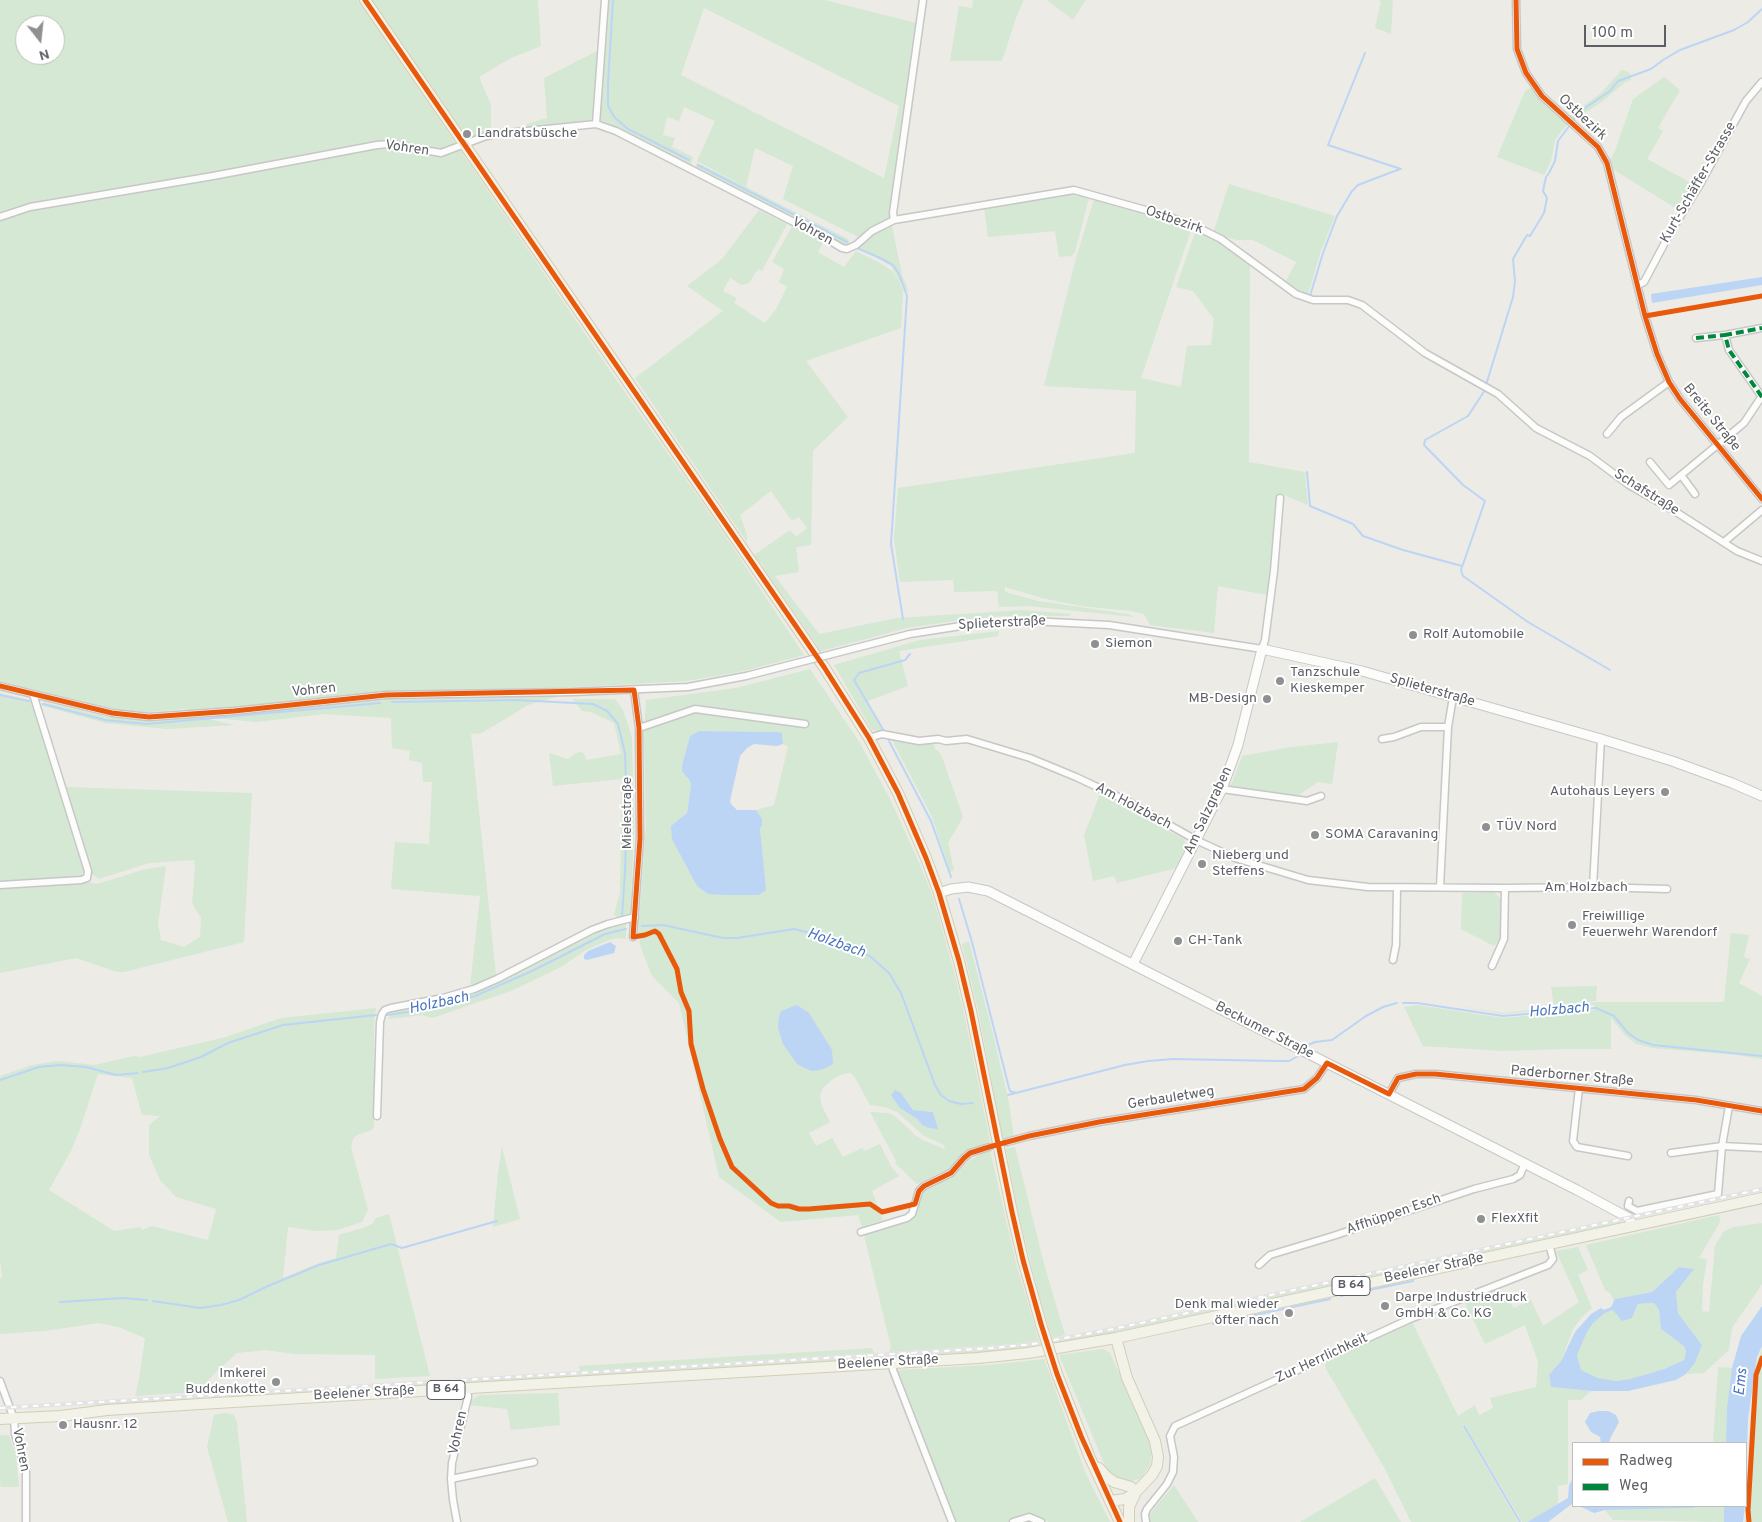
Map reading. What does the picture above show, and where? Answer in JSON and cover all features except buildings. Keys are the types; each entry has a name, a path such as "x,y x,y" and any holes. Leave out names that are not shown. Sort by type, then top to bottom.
{"main road":[{"path":"365,0 818,659 869,738 902,801 939,892 961,969 1012,1212 1041,1324 1057,1374 1090,1458 1120,1522"},
{"name":"Beelener Straße","path":"0,1419 61,1416 107,1410 892,1363 1028,1353 1116,1338 1762,1198"},
{"path":"1110,1501 1119,1492 1133,1490 1146,1482 1157,1466 1158,1457 1157,1446 1130,1385 1116,1338"},
{"path":"1090,1458 1110,1480 1133,1490"},
{"path":"1129,1522 1129,1507 1133,1490"}],"street":[{"path":"596,124 605,0"},
{"path":"894,220 923,0"},
{"name":"Ostbezirk","path":"1516,0 1517,49 1531,81 1542,96 1590,139 1603,154 1607,162 1638,286"},
{"name":"Kurt-Schäffer-Strasse","path":"1638,286 1644,282 1746,101 1762,82"},
{"name":"Vohren","path":"0,217 30,207 213,176 377,145 390,144 441,153 486,136 596,124 616,131 842,248 848,249 856,245 872,231"},
{"name":"Ostbezirk","path":"872,231 894,220 1074,190 1167,216 1221,239 1296,294 1313,300 1348,300 1362,304 1425,353 1486,386 1498,394 1536,428 1569,444"},
{"name":"Breite Straße","path":"1638,286 1657,354 1669,382 1680,399 1762,499"},
{"path":"1696,338 1762,328"},
{"path":"1718,445 1744,423 1762,396 1729,350 1725,335"},
{"name":"Breite Straße","path":"1607,434 1620,417 1669,382"},
{"name":"Schafstraße","path":"1569,444 1590,456 1629,485 1737,550 1762,561"},
{"name":"Breite Straße","path":"1681,475 1718,445"},
{"path":"1650,462 1669,485 1681,475 1695,494"},
{"path":"1262,649 1265,640 1273,581 1280,498"},
{"path":"1724,542 1762,510"},
{"name":"Splieterstraße","path":"746,676 910,634 961,626 1031,621 1119,626 1262,649 1362,671 1672,761 1762,796"},
{"name":"Am Salzgraben","path":"1133,964 1222,789 1238,745 1262,649"},
{"name":"Vohren","path":"0,686 112,713 150,717 234,711 386,695 634,690 688,687 746,676"},
{"name":"Mielestraße","path":"633,937 640,838 639,728 634,690"},
{"path":"0,885 81,880 87,878 88,871 33,694"},
{"path":"1440,887 1448,727 1453,697"},
{"path":"639,728 695,709 805,724"},
{"path":"1382,739 1394,737 1421,726 1448,727"},
{"name":"Am Holzbach","path":"869,738 882,734 919,741 967,739 1030,758 1127,801 1196,840 1235,858 1308,880 1342,885 1397,888 1593,887 1667,889"},
{"path":"1593,887 1601,739"},
{"path":"1222,789 1307,801 1321,796"},
{"name":"Beckumer Straße","path":"939,892 968,887 988,891 1525,1163 1629,1218 1633,1226"},
{"path":"1393,960 1396,945 1397,888"},
{"path":"1492,966 1504,939 1505,888"},
{"path":"377,1116 380,1022 385,1010 443,998 474,989 592,930 635,917"},
{"name":"Gerbauletweg","path":"1007,1142 1099,1122 1304,1089 1317,1078 1328,1063"},
{"name":"Paderborner Straße","path":"1389,1094 1398,1078 1416,1074 1435,1074 1696,1100 1762,1111"},
{"path":"1579,1088 1573,1141 1577,1147 1628,1156"},
{"path":"1628,1201 1628,1206 1637,1211 1718,1194 1722,1146 1729,1106"},
{"path":"1671,1153 1722,1146 1762,1148"},
{"path":"861,1232 906,1218 912,1214 919,1191 924,1186 951,1173 970,1154 989,1147"},
{"name":"Affhüppen Esch","path":"1259,1264 1270,1255 1474,1189 1513,1179 1520,1175 1525,1163"},
{"name":"Zur Herrlichkeit","path":"1146,1522 1145,1514 1167,1484 1173,1472 1174,1457 1170,1436 1175,1426 1410,1319 1548,1265 1553,1259 1549,1244"},
{"path":"892,1363 893,1370 952,1522"},
{"name":"Vohren","path":"0,1381 14,1419 15,1434 26,1472 26,1522"},
{"name":"Vohren","path":"457,1522 451,1479 452,1462 468,1396 467,1388"},
{"name":"Vohren","path":"451,1479 534,1462"},
{"path":"1013,1522 1029,1517 1041,1522"}],"green space":[{"path":"0,0 358,0 622,388 722,531 804,655 744,671 687,681 559,688 559,696 528,705 482,733 471,734 496,975 470,987 480,896 391,889 395,842 429,844 432,782 423,782 422,763 409,760 410,751 392,748 391,718 324,714 256,722 216,718 184,709 147,712 112,710 0,683"},
{"path":"372,0 538,0 541,46 509,59 479,77 491,105 491,133 469,141"},
{"path":"608,0 825,0 916,23 891,218 874,226 858,237 783,199 793,166 755,148 746,187 848,239 850,244 847,246 841,245 829,237 695,169 697,163 742,185 697,161 715,121 684,107 679,121 667,117 663,135 675,138 672,147 693,157 690,167 600,120","holes":["704,8 899,106 884,178 681,75"]},
{"path":"973,0 1024,0 1002,61 950,61 959,6 972,8"},
{"path":"1047,0 1086,0 1073,20"},
{"path":"1378,0 1393,0 1391,34 1375,28 1381,1"},
{"path":"599,50 594,123 527,129 527,124 547,118 544,78"},
{"path":"1622,70 1630,73 1631,80 1625,82 1603,101 1574,120 1569,116 1600,94"},
{"path":"1664,77 1680,90 1658,128 1663,131 1647,159 1697,186 1680,211 1611,168 1610,160 1615,151 1633,99"},
{"path":"1533,88 1555,113 1568,123 1555,140 1551,161 1544,175 1497,157 1525,91"},
{"path":"1229,184 1335,216 1320,253 1308,295 1285,283 1296,262 1253,240 1237,240 1222,236 1214,230"},
{"path":"1073,193 1089,198 1075,252 1071,256 1059,257 1055,231 988,237 984,208"},
{"path":"1094,199 1168,219 1191,230 1141,378 1181,387 1187,346 1211,345 1214,319 1193,291 1176,287 1196,230 1220,241 1250,264 1249,462 1305,472 1308,505 1279,493 1267,595 1218,586 1214,633 1150,625 1144,614 1081,606 1042,598 1005,587 1005,592 1038,601 1128,614 1134,617 1028,606 999,607 997,591 954,592 953,580 900,582 894,539 898,488 1135,453 1136,391 1044,386 1075,262"},
{"path":"759,210 787,224 762,271 758,269 749,283 742,285 730,278 723,291 737,298 734,303 765,323 776,309 787,287 779,282 784,269 772,262 793,225 823,242 818,252 844,267 856,251 880,263 892,271 903,290 901,328 806,361 848,417 813,451 811,545 796,547 799,572 775,576 819,634 897,618 1022,610 1072,614 1069,616 1003,616 907,628 821,651 762,566 764,566 754,555 790,530 796,537 807,528 799,517 792,521 771,491 740,515 747,535 747,542 635,378 723,311 687,286 722,259"},
{"path":"892,226 902,275 909,292 904,289 891,266 858,247 874,233"},
{"path":"999,631 998,636 899,651 908,686 868,701 883,732 872,730 834,665 920,640"},
{"path":"810,669 860,743 889,797 918,860 933,897 964,1013 990,1141 964,1152 948,1170 917,1184 895,1163 896,1161 870,1112 889,1113 916,1136 945,1149 944,1145 924,1136 897,1112 884,1107 870,1105 854,1076 850,1073 833,1079 823,1088 820,1096 821,1104 830,1122 809,1133 816,1146 832,1138 843,1157 862,1148 864,1151 880,1144 892,1168 899,1176 872,1191 883,1220 862,1227 858,1215 781,1222 719,1177 679,1003 652,976 641,948 638,934 646,827 644,736 646,700 736,688","holes":["699,731 778,732 783,739 783,744 788,747 774,805 756,810 762,825 760,828 762,858 759,895 708,894 697,886 671,826 687,813 691,786 682,765 690,736","901,1093 913,1110 933,1112 922,1125 917,1119 900,1108"]},
{"path":"0,693 31,701 84,870 81,876 0,881"},
{"path":"572,699 615,699 623,710 632,737 634,833 630,917 619,919 614,914 620,893 622,779 553,786 549,753 568,759 578,752 584,753 586,760 621,754 614,723 591,712 582,711"},
{"path":"44,702 107,717 147,721 200,717 234,725 167,729 105,723 40,705"},
{"path":"892,740 918,743 934,742 935,749 941,754 963,817 948,843 954,870 950,872 932,817"},
{"path":"1338,742 1332,784 1318,782 1296,797 1230,788 1242,756 1291,747"},
{"path":"65,787 252,793 244,942 124,972 117,972 76,958 0,973 0,887 83,881 97,884 146,869 166,866 158,924 161,940 184,947 200,937 201,918 192,903 194,860 149,863 99,879 92,874"},
{"path":"1100,794 1184,839 1186,847 1177,868 1117,883 1114,876 1093,881 1084,835"},
{"path":"1494,892 1501,899 1502,937 1494,946 1461,929 1462,893"},
{"path":"626,924 626,939 616,938 586,950 561,967 511,991 432,1018 422,1015 389,1019 391,1010 444,1002 474,992 609,927"},
{"path":"1731,933 1749,935 1744,957 1750,959 1739,983 1762,996 1762,1059 1653,1048 1636,1044 1625,1035 1611,1018 1611,1049 1502,1051 1423,1046 1404,1007 1417,1005 1503,1018 1596,1010 1594,1005 1502,1014 1458,1006 1503,1013 1597,1002 1724,1002"},
{"path":"969,941 1009,1103 1014,1138 1003,1141 978,1010 962,944"},
{"path":"1597,986 1596,1001 1554,1005 1551,987"},
{"path":"376,1008 374,1022 374,1127 372,1130 357,1135 353,1139 351,1147 368,1210 362,1222 338,1230 316,1231 288,1227 283,1278 336,1258 339,1235 366,1227 373,1223 376,1218 389,1214 430,1376 375,1379 375,1355 294,1354 266,1350 237,1353 198,1392 135,1396 145,1338 118,1327 99,1323 44,1331 0,1334 0,1279 2,1278 0,1259 0,1076 32,1065 58,1061 95,1065 134,1056 140,1057 226,1037 281,1018","holes":["98,1074 132,1078 142,1115 160,1116 149,1125 149,1155 160,1180 176,1197 216,1209 208,1240 152,1226 142,1230 141,1227 114,1231 49,1190 71,1151"]},
{"path":"502,1147 520,1219 493,1227 498,1172"},
{"path":"1015,1147 1044,1264 1065,1335 1052,1338 1038,1292 1018,1212 1006,1149"},
{"path":"990,1150 1016,1263 1039,1341 889,1352 891,1347 864,1235 908,1221 926,1189 955,1175 970,1160"},
{"path":"1719,1215 1720,1222 1699,1258 1707,1259 1703,1284 1702,1311 1709,1312 1715,1246 1723,1232 1733,1227 1762,1223 1762,1284 1732,1328 1729,1350 1704,1373 1686,1374 1695,1363 1702,1345 1678,1313 1676,1292 1694,1269 1679,1267 1652,1292 1615,1299 1614,1301 1610,1293 1605,1290 1586,1245"},
{"path":"1623,1221 1621,1224 1054,1345 1054,1342"},
{"path":"1578,1247 1588,1270 1578,1275 1592,1308 1573,1329 1561,1361 1549,1376 1551,1387 1591,1391 1581,1400 1568,1400 1568,1484 1558,1486 1558,1504 1527,1522 1522,1522 1464,1424 1462,1425 1518,1522 1411,1522 1385,1469 1326,1369 1327,1360 1411,1320 1458,1416 1475,1405 1479,1415 1493,1408 1490,1398 1536,1387 1538,1362 1525,1325 1485,1344 1463,1299 1496,1286 1514,1308 1531,1300 1543,1326 1579,1302 1556,1251"},
{"path":"1654,1303 1659,1310 1661,1329 1684,1346 1686,1352 1684,1360 1664,1369 1616,1381 1598,1378 1581,1370 1577,1355 1593,1323 1605,1313 1613,1310 1632,1318 1638,1304"},
{"path":"1040,1344 1041,1346 985,1353 94,1405 96,1403 951,1352"},
{"path":"872,1348 874,1353 580,1371 579,1366"},
{"path":"1762,1348 1762,1522 1745,1522 1750,1421 1758,1358"},
{"path":"1103,1349 1110,1353 1152,1447 1150,1465 1141,1478 1126,1483 1108,1473 1059,1355"},
{"path":"1044,1359 1085,1472 1110,1522 1049,1522 1030,1514 1007,1522 956,1522 898,1370 989,1365"},
{"path":"1718,1367 1732,1368 1727,1408 1726,1442 1713,1442"},
{"path":"558,1393 560,1425 511,1430 507,1409 469,1405 472,1400 480,1395"},
{"path":"226,1413 234,1415 237,1423 247,1522 228,1522 207,1447 214,1415"},
{"path":"0,1435 9,1435 16,1456 19,1487 1,1487"},
{"path":"1375,1478 1401,1522 1300,1522"},
{"path":"1174,1485 1198,1522 1150,1522 1148,1516"},
{"path":"1724,1507 1724,1522 1613,1520 1605,1510"}],"water":[{"path":"1762,277 1762,285 1652,303 1651,294"},
{"path":"699,731 782,733 783,744 777,746 754,744 747,748 740,756 730,801 737,810 756,810 762,819 760,829 766,890 759,895 708,894 697,886 672,839 671,826 687,813 691,786 690,781 682,771 682,765 690,736"},
{"path":"610,942 616,946 614,953 587,960 584,959 584,955 588,951"},
{"path":"797,1005 809,1013 832,1050 833,1064 828,1067 811,1071 797,1064 783,1044 778,1028 781,1011"},
{"path":"895,1090 901,1093 913,1110 933,1112 938,1129 922,1125 917,1119 900,1108 891,1095"},
{"path":"1679,1267 1694,1269 1676,1292 1678,1313 1702,1345 1695,1363 1686,1374 1676,1380 1628,1391 1591,1391 1551,1387 1549,1375 1561,1361 1575,1332 1591,1314 1601,1308 1604,1310 1611,1307 1615,1299 1652,1292","holes":["1654,1303 1659,1310 1661,1329 1684,1346 1686,1352 1684,1360 1664,1369 1616,1381 1598,1378 1581,1370 1577,1355 1593,1323 1605,1313 1613,1310 1622,1321 1632,1318 1638,1304"]},
{"name":"Ems","path":"1762,1306 1762,1346 1757,1357 1748,1419 1747,1450 1747,1442 1726,1442 1727,1408 1732,1368 1741,1336"},
{"path":"1608,1411 1616,1415 1619,1422 1609,1442 1601,1442 1600,1437 1591,1432 1585,1422 1590,1413"},
{"path":"1572,1480 1572,1504 1548,1522 1527,1522 1568,1498 1569,1485"},
{"path":"1581,1507 1696,1507 1605,1510 1594,1513"},
{"path":"1724,1507 1745,1507 1743,1522 1724,1522"}],"waterway":[{"path":"613,0 608,106 615,118 628,129 689,160"},
{"path":"1573,120 1582,110 1610,91 1618,81 1651,69 1680,50 1734,30 1748,22 1762,9"},
{"path":"1365,53 1328,145 1401,169"},
{"path":"1486,385 1513,297 1515,281 1513,259 1527,235 1530,236 1544,213 1547,198 1543,191 1546,177 1555,161 1558,141 1570,125"},
{"path":"698,165 847,242"},
{"path":"1310,296 1337,216 1352,191 1358,185 1400,169"},
{"path":"857,248 893,265 899,274 907,296 891,544 903,619"},
{"path":"1485,390 1468,416 1425,440 1424,445 1463,485 1485,501 1461,570 1463,576 1528,622 1610,670"},
{"path":"1307,472 1310,506 1353,524 1363,536 1403,550 1462,566"},
{"path":"884,731 854,680 859,673 905,660 910,654"},
{"path":"0,695 29,701"},
{"path":"392,702 516,700 593,704 607,711 618,724 625,753 627,811 622,916"},
{"path":"43,704 105,720 147,724 380,703"},
{"path":"889,741 931,821 951,877"},
{"path":"959,899 972,942 1009,1088 1010,1091 1016,1093"},
{"name":"Holzbach","path":"642,926 663,925 723,938 737,938 794,929 853,947 871,957 889,973 901,993 935,1085 941,1095 949,1101 961,1104 973,1103"},
{"name":"Holzbach","path":"387,1015 414,1011 475,996 532,971 605,934 626,929"},
{"name":"Holzbach","path":"1308,1045 1315,1042 1332,1040 1366,1016 1383,1007 1397,1003"},
{"name":"Holzbach","path":"1403,1003 1417,1003 1503,1016 1596,1008 1614,1016 1628,1033 1638,1040 1653,1045 1762,1056"},
{"name":"Holzbach","path":"143,1072 168,1068 201,1057 228,1043 283,1025 376,1015"},
{"name":"Holzbach","path":"1008,1095 1125,1065 1148,1061 1173,1059 1289,1061 1298,1056"},
{"name":"Holzbach","path":"0,1080 39,1067 60,1065 86,1067 116,1075 138,1073"},
{"path":"153,1301 200,1308 221,1305 239,1300 319,1265 391,1244 402,1248 497,1221"},
{"path":"1341,1296 1413,1281"},
{"path":"60,1302 123,1298 147,1300"},
{"path":"1213,1324 1330,1299"},
{"path":"1464,1426 1520,1522"}],"railway":[{"path":"0,1408 1033,1344 1113,1329 1762,1189"}],"marked path":[{"path":"1762,328 1725,335 1729,350 1762,397"},
{"path":"1696,338 1725,335"}],"cycle path":[{"path":"365,0 824,667 869,738 898,793 939,893 959,961 1012,1212 1041,1324 1057,1374 1081,1436 1120,1522"},
{"path":"1516,0 1517,49 1526,73 1542,96 1598,147 1607,163 1645,316 1657,354 1669,382 1680,399 1762,499"},
{"path":"1645,316 1762,296"},
{"path":"0,686 112,713 149,717 234,711 386,695 634,690 639,728 640,839 633,937 655,931 659,934 677,969 681,992 689,1011 691,1044 703,1089 732,1167 771,1203 778,1206 809,1209 870,1204 882,1212 915,1204 919,1191 924,1186 951,1173 970,1153 1029,1136 1099,1122 1304,1089 1317,1078 1327,1063 1389,1094 1398,1078 1416,1074 1435,1074 1696,1100 1762,1111"},
{"path":"1749,1522 1748,1510 1756,1375 1762,1358"}],"place":[{"name":"Landratsbüsche","path":"467,134"},
{"name":"Rolf Automobile","path":"1413,635"},
{"name":"Siemon","path":"1095,644"},
{"name":"Tanzschule Kieskemper","path":"1280,681"},
{"name":"MB-Design","path":"1267,699"},
{"name":"Autohaus Leyers","path":"1665,792"},
{"name":"TÜV Nord","path":"1486,827"},
{"name":"SOMA Caravaning","path":"1315,835"},
{"name":"Nieberg und Steffens","path":"1202,864"},
{"name":"Freiwillige Feuerwehr Warendorf","path":"1572,925"},
{"name":"CH-Tank","path":"1178,941"},
{"name":"FlexXfit","path":"1481,1219"},
{"name":"Darpe Industriedruck GmbH & Co. KG","path":"1385,1306"},
{"name":"Denk mal wieder öfter nach","path":"1289,1313"},
{"name":"Imkerei Buddenkotte","path":"276,1382"},
{"name":"Hausnr. 12","path":"63,1425"}]}
